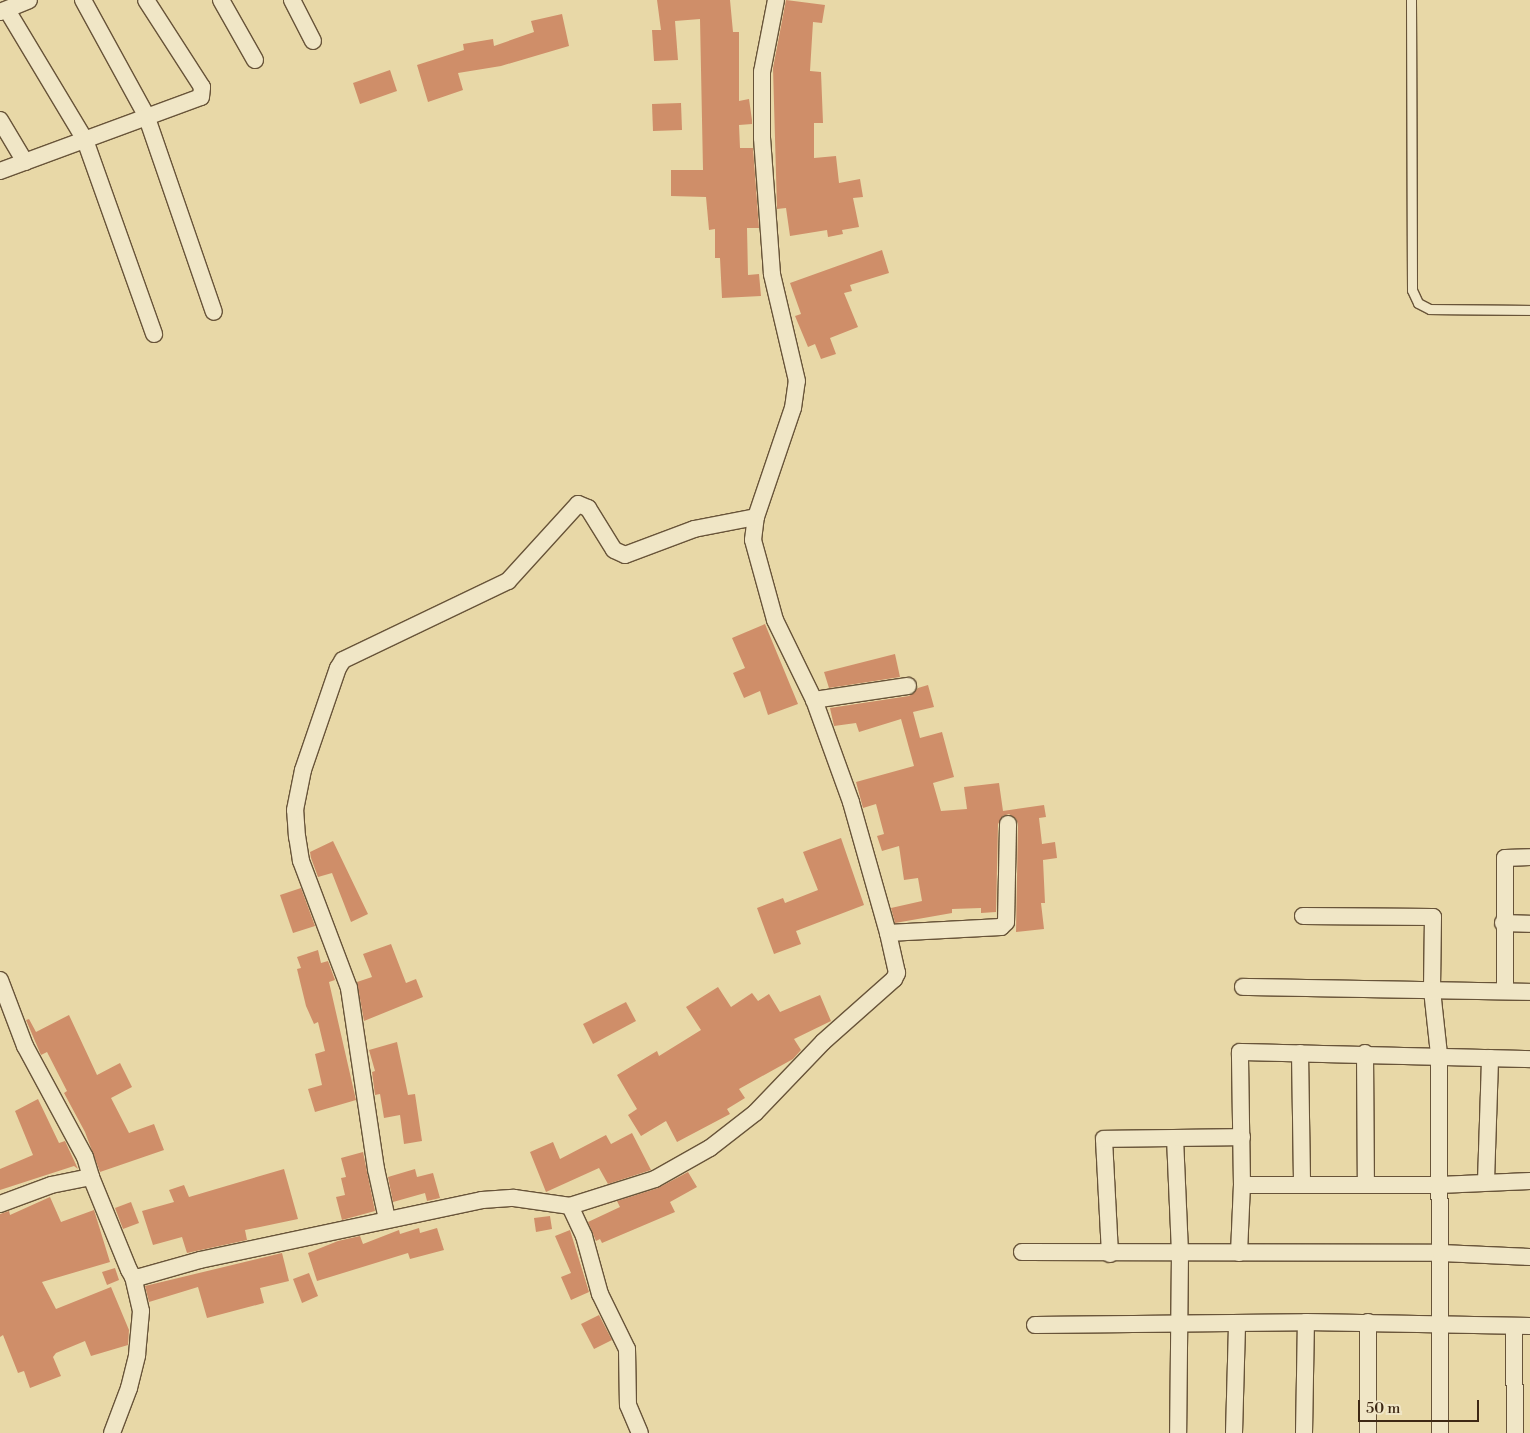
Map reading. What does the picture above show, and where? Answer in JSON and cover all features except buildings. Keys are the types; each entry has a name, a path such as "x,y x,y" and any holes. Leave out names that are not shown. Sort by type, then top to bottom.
{"street":[{"path":"29,0 3,11 86,140 154,334"},
{"path":"83,0 146,115 214,312"},
{"path":"0,171 86,140 146,115 193,102 201,97 202,87 146,0"},
{"path":"221,0 255,60"},
{"path":"292,0 313,41"},
{"path":"134,1276 150,1275 200,1260 387,1219 499,1198 570,1206 669,1172 710,1148 755,1113 823,1042 894,979 897,973 888,933 851,802 814,700 775,620 766,592 754,540 756,517 793,408 797,381 772,274 762,138 762,72 776,0"},
{"path":"0,120 25,162"},
{"path":"387,1219 376,1169 349,988 301,861 297,837 295,810 303,770 338,668 343,660 508,581 578,504 588,508 614,550 625,555 694,528 756,517"},
{"path":"814,700 908,686"},
{"path":"888,933 1001,927 1006,922 1008,824"},
{"path":"1505,991 1504,858 1530,857"},
{"path":"1303,916 1433,918 1432,990 1439,1054 1442,1323 1440,1433"},
{"path":"1503,923 1530,924"},
{"path":"0,980 25,1046 85,1156 91,1177 134,1276 141,1311 137,1355 112,1433"},
{"path":"1243,987 1530,992"},
{"path":"1239,1253 1242,1185 1240,1052 1439,1054 1530,1059"},
{"path":"1300,1053 1302,1184"},
{"path":"1365,1053 1366,1185"},
{"path":"1486,1180 1490,1058"},
{"path":"1110,1254 1104,1139 1242,1137"},
{"path":"1175,1138 1180,1253 1178,1433"},
{"path":"0,1204 51,1186 91,1177"},
{"path":"1242,1185 1439,1185 1486,1180 1530,1180"},
{"path":"570,1206 584,1236 600,1294 627,1349 628,1405 640,1433"},
{"path":"1022,1252 1110,1254 1441,1253 1530,1258"},
{"path":"1304,1433 1306,1322"},
{"path":"1035,1325 1368,1322 1522,1326 1515,1433"},
{"path":"1368,1322 1368,1433"},
{"path":"1234,1433 1237,1323"}],"lane":[{"path":"1411,0 1412,290 1418,303 1430,308 1530,310"}]}
